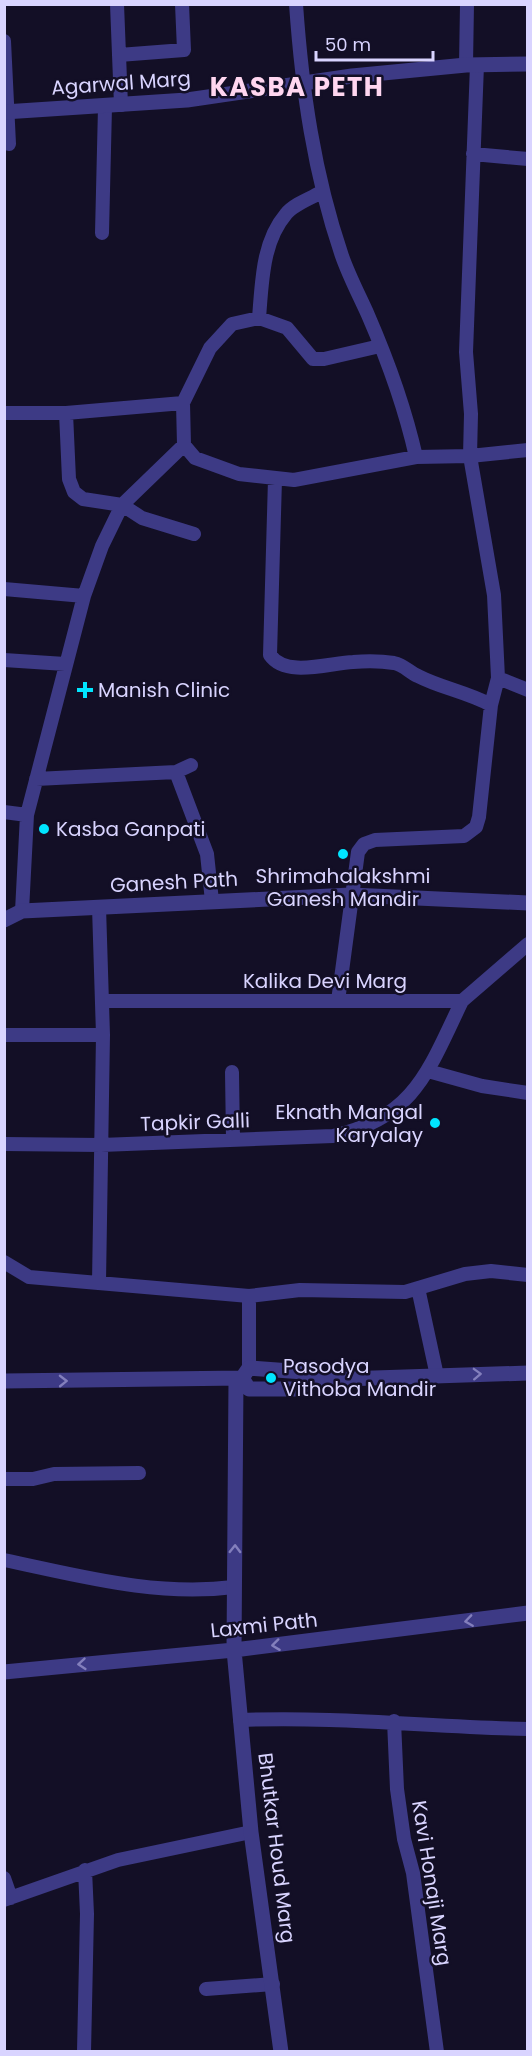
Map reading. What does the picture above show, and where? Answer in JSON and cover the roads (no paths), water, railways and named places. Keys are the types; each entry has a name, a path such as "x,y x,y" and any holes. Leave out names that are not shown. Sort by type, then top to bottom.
{"street":[{"path":"102,233 119,55 117,4"},
{"path":"119,55 184,50 182,4"},
{"path":"296,4 302,84 322,192 342,258 381,346 407,417 416,458"},
{"path":"338,1001 358,852 364,844 398,838 464,836 476,827 491,705 498,678 494,595 471,456 466,310 473,154 467,4"},
{"path":"4,41 9,144"},
{"name":"Agarwal Marg","path":"6,112 187,100 352,76 471,65 528,64"},
{"path":"473,154 528,159"},
{"path":"259,318 265,260 275,233 286,213 322,192"},
{"path":"381,346 324,359 313,359 287,328 259,318 232,324 210,348 183,403 184,445 195,459 239,474 294,480 416,458 471,456 528,450"},
{"path":"4,413 66,413 183,403"},
{"path":"66,413 69,479 74,492 83,500 122,505 142,518 194,534"},
{"path":"22,911 27,815 84,596 102,546 122,505 184,445"},
{"path":"275,479 270,655 274,660 283,666 296,667 354,662 393,663 405,666 417,676 468,693 491,705"},
{"path":"4,589 84,596"},
{"path":"4,660 65,664"},
{"path":"498,678 528,690"},
{"path":"36,779 176,772 191,765"},
{"path":"176,772 207,854 212,901"},
{"path":"4,812 27,815"},
{"name":"Ganesh Path","path":"4,921 22,911 351,895 528,903"},
{"path":"99,907 103,1035 99,1282"},
{"path":"462,1001 528,944"},
{"name":"Kalika Devi Marg","path":"102,1001 462,1001"},
{"name":"Tapkir Galli","path":"4,1144 101,1145 333,1136 355,1131 382,1120 403,1105 428,1071 462,1001"},
{"path":"4,1035 103,1035"},
{"path":"428,1071 482,1086 528,1093"},
{"path":"232,1072 233,1140"},
{"path":"4,1262 29,1277 249,1296 300,1290 405,1292 465,1274 491,1271 528,1275"},
{"path":"418,1288 437,1376"},
{"path":"249,1296 243,1375 249,1389 304,1389 314,1380 528,1373"},
{"path":"4,1381 243,1375"},
{"name":"Bhutkar Houd Marg","path":"243,1375 234,1587 234,1650 251,1832 282,2052"},
{"path":"4,1479 33,1479 54,1474 139,1473"},
{"path":"4,1560 141,1588 198,1592 234,1587"},
{"name":"Laxmi Path","path":"4,1672 234,1650 528,1613"},
{"path":"240,1720 292,1718 394,1721 528,1729"},
{"name":"Kavi Honaji Marg","path":"394,1721 402,1829 413,1873 437,2052"},
{"path":"4,1878 8,1899 85,1870 165,1849 251,1832"},
{"path":"84,2052 87,1914 85,1870"},
{"path":"206,1989 273,1984"}],"place":[{"name":"Manish Clinic","path":"85,690"},
{"name":"Kasba Ganpati","path":"44,829"},
{"name":"Shrimahalakshmi Ganesh Mandir","path":"343,854"},
{"name":"Eknath Mangal Karyalay","path":"435,1123"},
{"name":"Pasodya Vithoba Mandir","path":"271,1378"}],"district":[{"name":"KASBA PETH","path":"297,87"}]}
